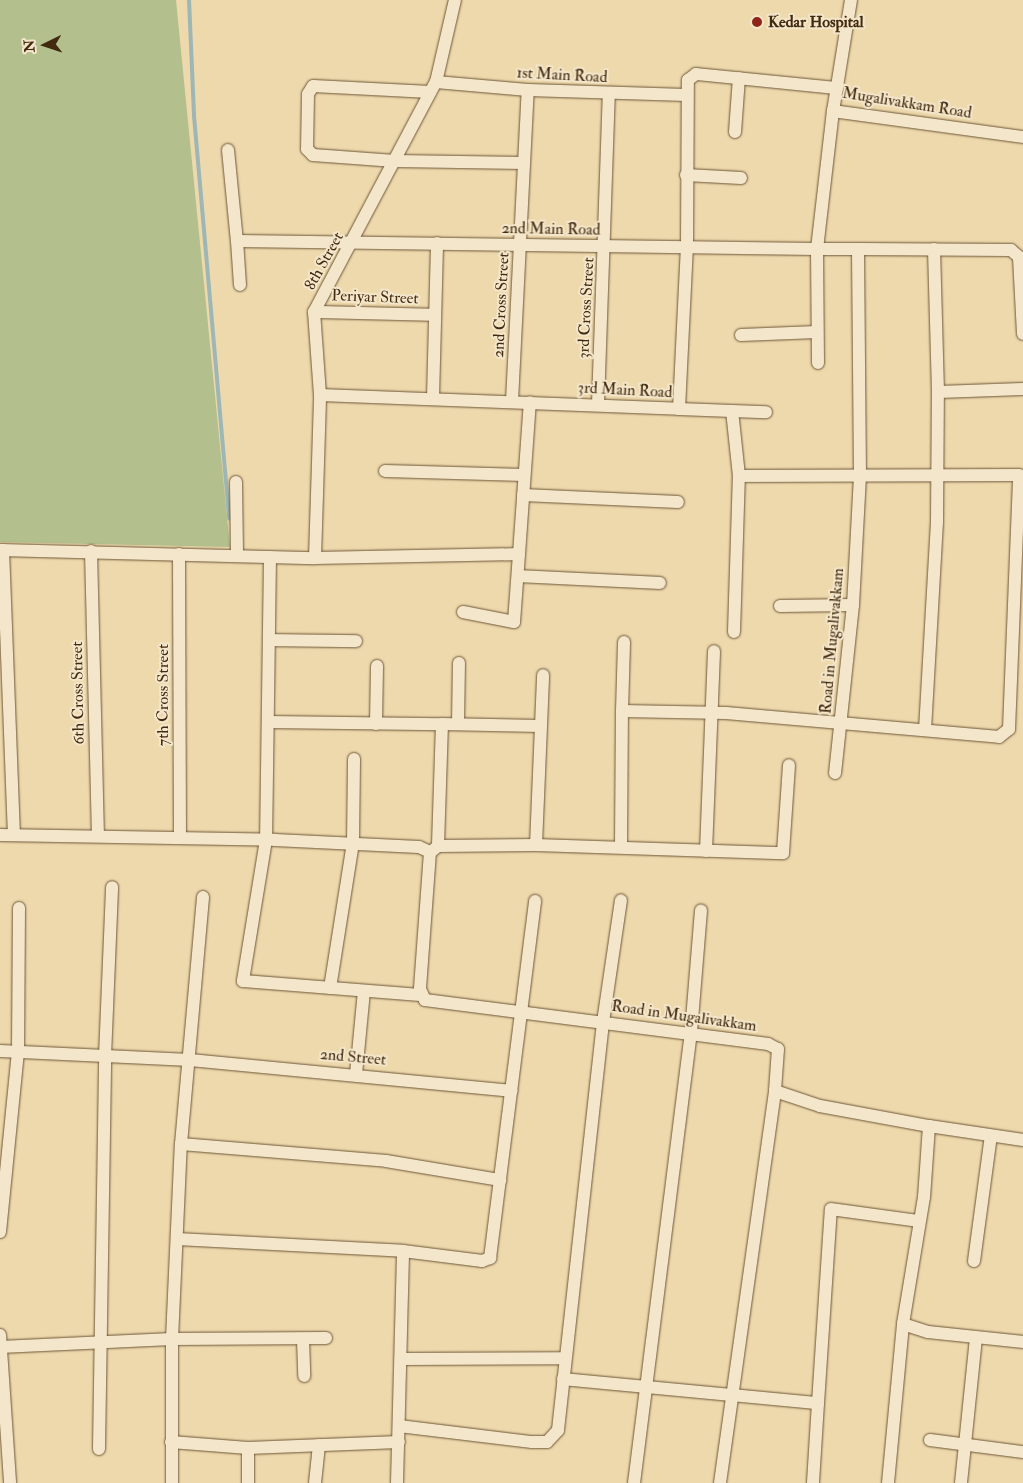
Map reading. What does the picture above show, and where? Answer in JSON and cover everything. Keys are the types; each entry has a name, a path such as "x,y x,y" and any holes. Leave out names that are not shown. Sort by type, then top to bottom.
{"street":[{"name":"8th Street","path":"315,558 320,395 314,312 354,241 433,87 455,0"},
{"name":"Mugalivakkam Road","path":"851,0 833,111 1023,137"},
{"name":"3rd Main Road","path":"320,395 598,404 679,409 687,248 686,95 688,80 696,74 739,78"},
{"path":"735,132 739,78 837,88"},
{"name":"1st Main Road","path":"396,161 310,153 306,147 309,91 317,85 686,95"},
{"name":"2nd Cross Street","path":"512,401 528,90"},
{"name":"3rd Cross Street","path":"598,404 606,246 610,93"},
{"path":"818,363 817,249 833,111"},
{"path":"228,150 240,285"},
{"path":"396,161 524,163"},
{"path":"686,175 741,178"},
{"name":"2nd Main Road","path":"237,242 354,241 817,249"},
{"path":"433,398 437,243"},
{"path":"817,249 934,249 1015,252 1023,334"},
{"name":"Road in Mugalivakkam","path":"622,711 714,713 840,724 853,605 860,476 858,249"},
{"path":"926,730 938,475 934,249"},
{"name":"Periyar Street","path":"314,312 435,315"},
{"path":"742,335 817,332"},
{"path":"938,392 1023,389"},
{"path":"463,612 514,622 530,402"},
{"path":"679,409 766,412"},
{"path":"732,410 739,476 734,632"},
{"path":"385,471 524,474"},
{"path":"739,476 1019,474 1018,604 1008,732 999,737 840,724 834,773"},
{"path":"236,482 237,556"},
{"path":"523,495 678,502"},
{"path":"14,834 2,550 315,558 519,554"},
{"name":"6th Cross Street","path":"91,551 98,834"},
{"name":"7th Cross Street","path":"179,554 180,836"},
{"path":"270,557 266,840 243,981 420,994 434,849 442,724"},
{"path":"518,576 660,583"},
{"path":"780,606 853,605"},
{"path":"269,640 356,641"},
{"path":"621,847 624,642"},
{"path":"706,851 714,713 714,651"},
{"path":"458,724 459,663"},
{"path":"376,724 377,666"},
{"path":"536,845 543,675"},
{"path":"268,722 540,726"},
{"path":"330,988 353,844 354,759"},
{"path":"0,834 180,836 434,849 536,845 784,853 789,765"},
{"path":"99,1449 104,1056 112,888"},
{"path":"172,1483 172,1339 181,1144 190,1060 203,897"},
{"path":"399,1426 547,1442 558,1430 603,1022 621,900"},
{"path":"178,1239 403,1251 487,1260 523,1012 535,901"},
{"path":"0,1232 18,1051 19,908"},
{"path":"634,1483 648,1388 691,1032 701,910"},
{"path":"356,1074 364,991"},
{"name":"Road in Mugalivakkam","path":"420,994 430,1003 691,1032 778,1049 775,1091"},
{"name":"2nd Street","path":"0,1051 190,1060 356,1074 512,1091"},
{"path":"720,1483 775,1091 820,1106 929,1126 1023,1140"},
{"path":"888,1483 903,1324 919,1221 929,1126"},
{"path":"974,1261 991,1136"},
{"path":"181,1144 386,1161 500,1180"},
{"path":"813,1483 831,1209 919,1221"},
{"path":"397,1483 403,1251"},
{"path":"903,1324 928,1332 1023,1342"},
{"path":"0,1335 2,1412 10,1483"},
{"path":"0,1347 172,1339 326,1338"},
{"path":"961,1483 976,1338"},
{"path":"303,1339 304,1376"},
{"path":"400,1359 566,1358"},
{"path":"563,1379 731,1397 818,1403"},
{"path":"930,1440 1023,1452"},
{"path":"171,1442 248,1448 398,1442"},
{"path":"315,1483 318,1444"},
{"path":"248,1448 248,1483"}],"green space":[{"path":"0,0 176,0 230,547 0,542"}],"waterway":[{"path":"189,0 194,116 229,518"}],"place":[{"name":"Kedar Hospital","path":"757,22"}]}
